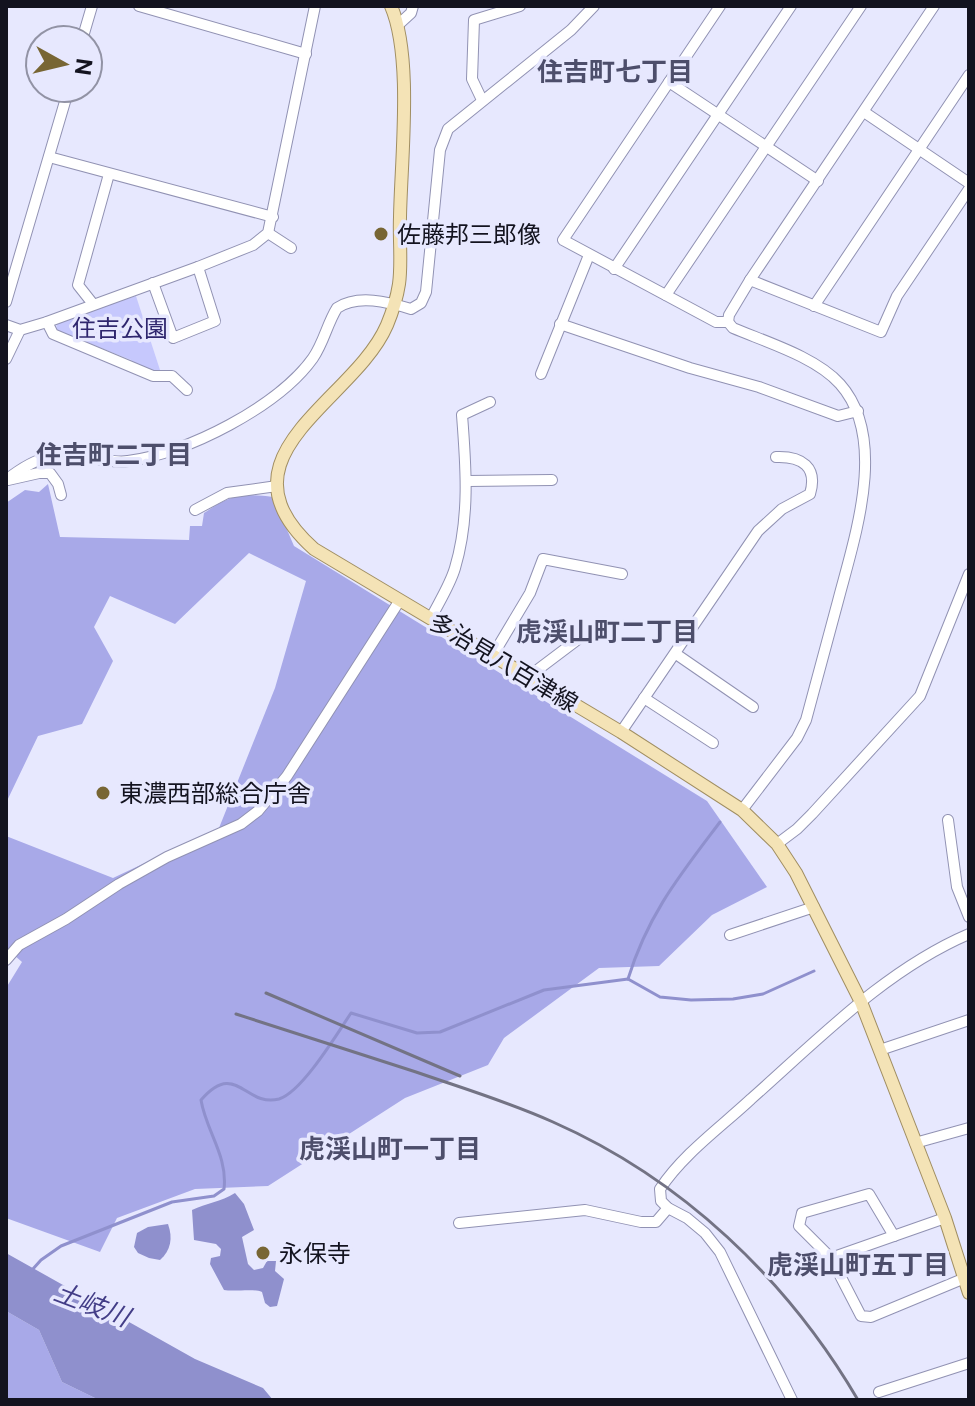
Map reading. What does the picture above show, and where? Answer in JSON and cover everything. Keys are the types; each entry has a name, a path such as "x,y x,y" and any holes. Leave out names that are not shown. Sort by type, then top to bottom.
{"main road":[{"path":"277,486 285,451 299,430 354,373 379,341 399,284 403,94 399,24 391,6"},
{"name":"多治見八百津線","path":"277,486 294,531 314,549 621,732 742,810 777,844 796,873 861,1002 945,1218 969,1293"}],"street":[{"path":"139,6 306,54"},
{"path":"6,325 20,330 47,322 253,245 268,233 315,6"},
{"path":"399,24 411,13 413,6"},
{"path":"482,100 472,79 474,20 520,6"},
{"path":"6,480 36,460 53,454 128,462 190,444 254,411 312,360 337,308 356,300 411,309 421,303 426,292 440,150 448,129 539,56 594,6"},
{"path":"720,6 563,240 716,322 728,322"},
{"path":"614,269 791,6"},
{"path":"666,295 861,6"},
{"path":"728,322 731,311 750,280 864,112 928,8"},
{"path":"814,306 969,75"},
{"path":"669,82 818,181"},
{"path":"6,302 64,104"},
{"path":"750,280 881,332 897,296 969,186 864,112"},
{"path":"49,157 273,217"},
{"path":"93,304 78,285 109,174"},
{"path":"268,233 291,248"},
{"path":"541,374 589,255"},
{"path":"153,283 173,338 215,321 198,267"},
{"path":"47,322 53,334 153,376 172,376 187,390"},
{"path":"728,322 733,328 825,370 850,396 858,411 864,465 860,516 806,720 797,738 742,810"},
{"path":"560,324 690,368 759,387 838,416 858,411"},
{"path":"6,359 20,330"},
{"path":"431,618 455,570 468,481 462,415 490,402"},
{"path":"621,732 758,531 782,509 810,494 814,479 810,469 792,456 776,457"},
{"path":"6,480 50,473 61,495"},
{"path":"468,481 552,480"},
{"path":"195,510 201,510 227,493 277,486"},
{"path":"493,655 530,593 543,559 622,574"},
{"path":"777,844 812,814 920,696 969,574"},
{"path":"6,960 19,945 148,866 241,824 274,794 400,600"},
{"path":"528,677 589,631"},
{"path":"676,654 753,707"},
{"path":"644,698 713,743"},
{"path":"948,820 957,887 969,917"},
{"path":"957,887 969,880"},
{"path":"730,935 814,907"},
{"path":"792,1400 720,1252 705,1233 661,1201 660,1189 701,1144 861,1002 919,959 969,934"},
{"path":"880,1050 969,1020"},
{"path":"915,1143 969,1128"},
{"path":"894,1236 869,1194 802,1213 799,1226 831,1258 861,1316 871,1317 965,1278"},
{"path":"459,1223 585,1210 641,1222 656,1222 668,1208"},
{"path":"831,1258 945,1218"},
{"path":"879,1392 969,1363"}],"green space":[{"name":"住吉公園","path":"136,296 160,370 144,370 131,360 56,330 57,322"}],"shaded area":[{"path":"48,484 60,537 189,540 190,526 202,526 204,513 222,502 252,495 273,497 294,546 707,801 767,887 712,915 659,966 599,968 504,1038 488,1065 405,1098 268,1186 195,1189 117,1218 100,1252 6,1218 6,988 22,962 6,948 6,836 113,878 219,828 275,688 306,581 249,553 175,624 110,596 94,627 113,661 82,724 38,736 6,803 6,503 25,490 39,492"},
{"path":"6,1311 39,1330 62,1382 99,1400 6,1400"}],"water":[{"path":"235,1193 244,1204 254,1230 242,1237 248,1264 254,1270 263,1268 267,1261 276,1261 275,1271 284,1279 277,1306 270,1307 265,1303 262,1292 224,1290 210,1264 211,1258 220,1256 221,1249 216,1244 194,1240 192,1210"},
{"path":"168,1224 170,1244 160,1260 138,1253 134,1247 137,1233 148,1227"},
{"name":"土岐川","path":"6,1253 195,1359 263,1388 273,1400 99,1400 62,1382 39,1330 6,1311"}],"waterway":[{"path":"628,979 655,915 720,822"},
{"path":"32,1270 61,1246 172,1202 214,1196 224,1189 223,1166 201,1100 223,1084 232,1084 267,1100 288,1094 318,1061 351,1013 417,1033 440,1032 544,990 628,979 660,997 733,999 763,994 814,971"}],"railway":[{"path":"266,993 460,1076"},
{"path":"236,1014 520,1108 600,1145 645,1172 727,1237 764,1274 799,1314 858,1400"}],"place":[{"name":"佐藤邦三郎像","path":"381,234"},
{"name":"東濃西部総合庁舎","path":"103,793"},
{"name":"永保寺","path":"263,1253"}],"district":[{"name":"住吉町七丁目","path":"615,71"},
{"name":"住吉町二丁目","path":"114,454"},
{"name":"虎渓山町二丁目","path":"607,631"},
{"name":"虎渓山町一丁目","path":"390,1148"},
{"name":"虎渓山町五丁目","path":"858,1264"}]}
